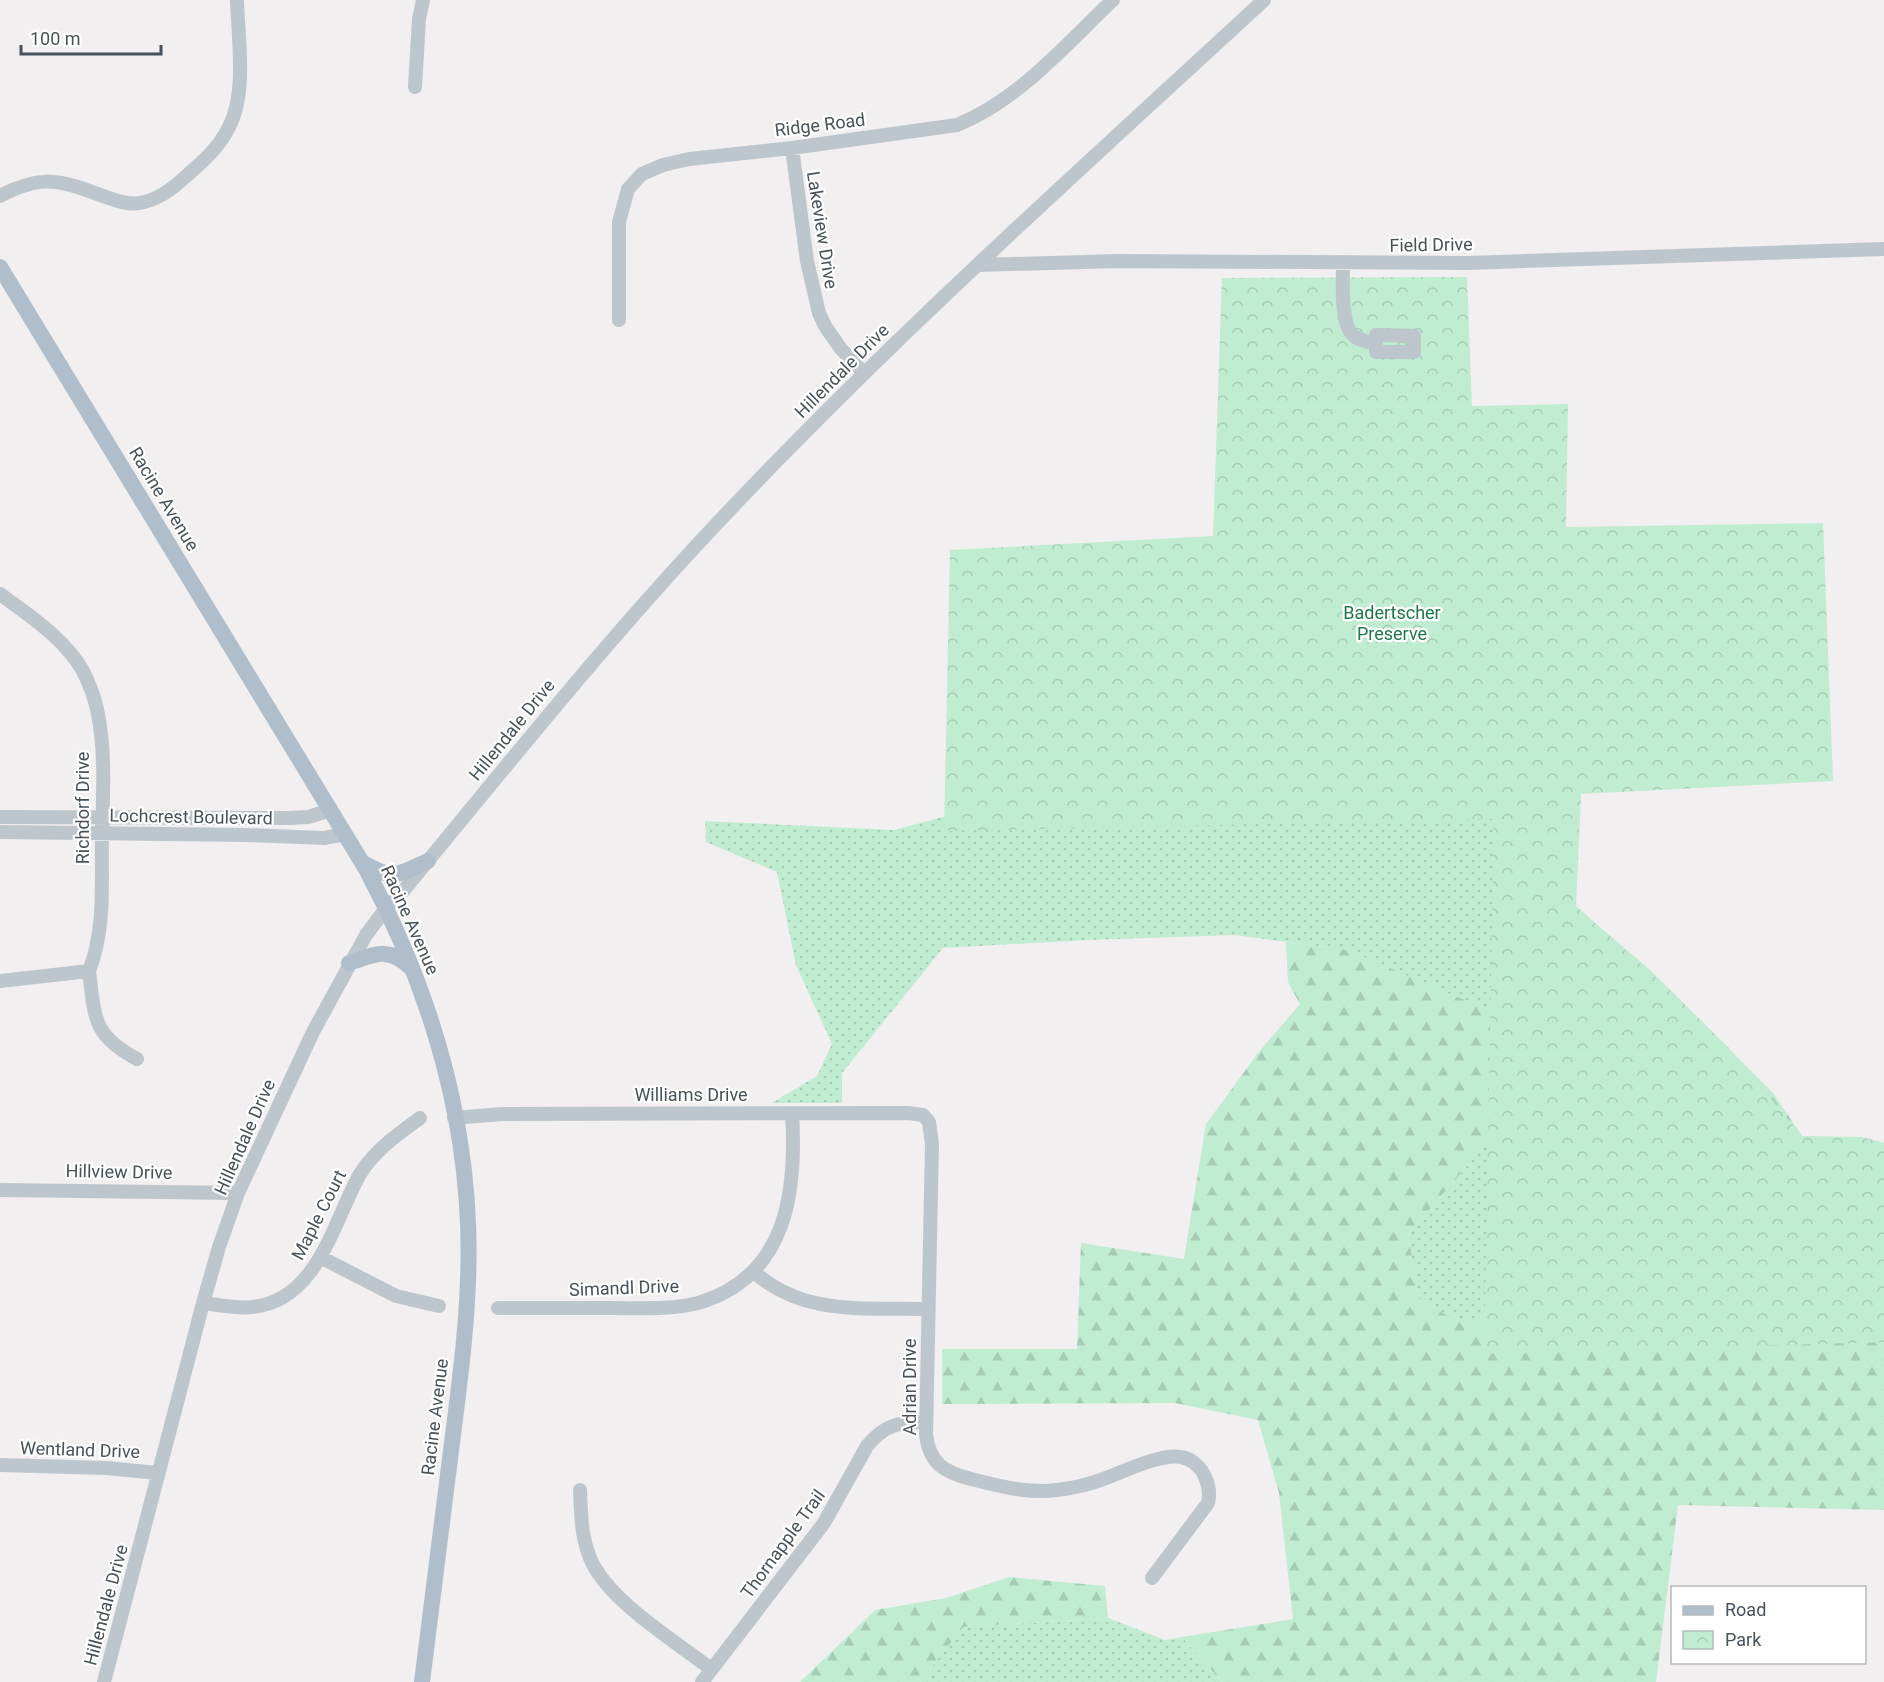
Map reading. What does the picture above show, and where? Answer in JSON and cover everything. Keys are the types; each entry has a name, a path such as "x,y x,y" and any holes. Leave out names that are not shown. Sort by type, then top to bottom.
{"main road":[{"name":"Racine Avenue","path":"0,267 362,862 387,907 413,969 435,1037 454,1118 463,1172 468,1220 467,1305 452,1450 422,1682"},
{"path":"362,862 382,874 392,875 428,861"},
{"path":"350,963 370,956 390,954 400,956 413,969"}],"street":[{"path":"0,196 29,183 60,181 121,202 139,203 158,197 178,184 215,148 224,136 234,115 239,81 237,0"},
{"path":"415,87 418,19 423,0"},
{"name":"Ridge Road","path":"619,320 619,222 628,189 633,181 651,169 675,162 957,125 979,116 1002,102 1113,0"},
{"name":"Hillendale Drive","path":"104,1682 203,1303 238,1192 308,1042 350,963 387,907 428,861 601,651 726,514 864,373 1264,0"},
{"name":"Lakeview Drive","path":"792,148 807,261 819,313 841,350 864,373"},
{"name":"Field Drive","path":"978,265 1118,261 1467,263 1884,249"},
{"path":"1343,263 1345,320 1353,335 1367,342 1376,343"},
{"name":"Richdorf Drive","path":"0,594 62,644 76,660 90,684 97,710 101,739 103,818 101,928 89,971"},
{"name":"Lochcrest Boulevard","path":"0,817 290,818 308,817 331,810"},
{"name":"Lochcrest Boulevard","path":"0,832 324,838 345,834"},
{"path":"0,981 89,971 94,1013 101,1031 118,1049 137,1059"},
{"name":"Williams Drive","path":"454,1118 502,1114 792,1113 908,1113 923,1115 927,1118"},
{"name":"Simandl Drive","path":"498,1308 648,1308 682,1305 713,1298 741,1282 754,1272 774,1243 787,1210 793,1168 792,1113"},
{"name":"Maple Court","path":"203,1303 246,1308 269,1304 293,1292 320,1257 361,1173 378,1151 420,1118"},
{"name":"Adrian Drive","path":"927,1118 932,1144 926,1422 931,1455 945,1470 960,1476 1022,1491 1047,1491 1074,1487 1174,1456 1180,1456 1196,1463 1203,1471 1206,1480 1208,1503 1152,1578"},
{"name":"Hillview Drive","path":"0,1190 238,1192"},
{"path":"320,1257 396,1296 439,1306"},
{"path":"754,1272 777,1289 812,1304 928,1309"},
{"name":"Thornapple Trail","path":"702,1682 824,1523 867,1446 886,1428 898,1424 926,1422"},
{"name":"Wentland Drive","path":"0,1465 106,1468 158,1473"},
{"path":"580,1490 586,1547 602,1578 627,1604 711,1669"}],"green space":[{"name":"Badertscher Preserve","path":"1467,277 1472,406 1568,404 1566,527 1823,523 1833,781 1581,794 1576,906 1670,990 1728,1047 1802,1136 1862,1137 1884,1143 1884,1342 1484,1354 1494,819 944,831 950,550 1213,536 1222,278"},
{"path":"1483,543 1576,907 1649,969 1773,1093 1528,1298 1462,1324 1419,1299 1408,1234 1493,1136 1348,950 1234,935 943,948 842,1073 842,1103 772,1103 817,1076 832,1044 796,965 777,872 706,842 705,821 894,830 977,808"},
{"path":"1286,942 1348,950 1497,1014 1493,1136 1408,1234 1419,1299 1462,1324 1528,1298 1773,1093 1802,1136 1884,1276 1884,1510 1678,1505 1656,1682 1222,1682 1182,1637 1293,1619 1279,1493 1258,1420 1175,1403 942,1404 942,1349 1077,1349 1081,1243 1184,1259 1206,1124 1258,1053 1300,1004 1288,982"},
{"path":"1009,1577 1105,1586 1108,1618 963,1627 920,1682 800,1682 875,1610 946,1598"},
{"path":"1108,1618 1165,1640 1182,1637 1222,1682 920,1682 963,1627"}]}
